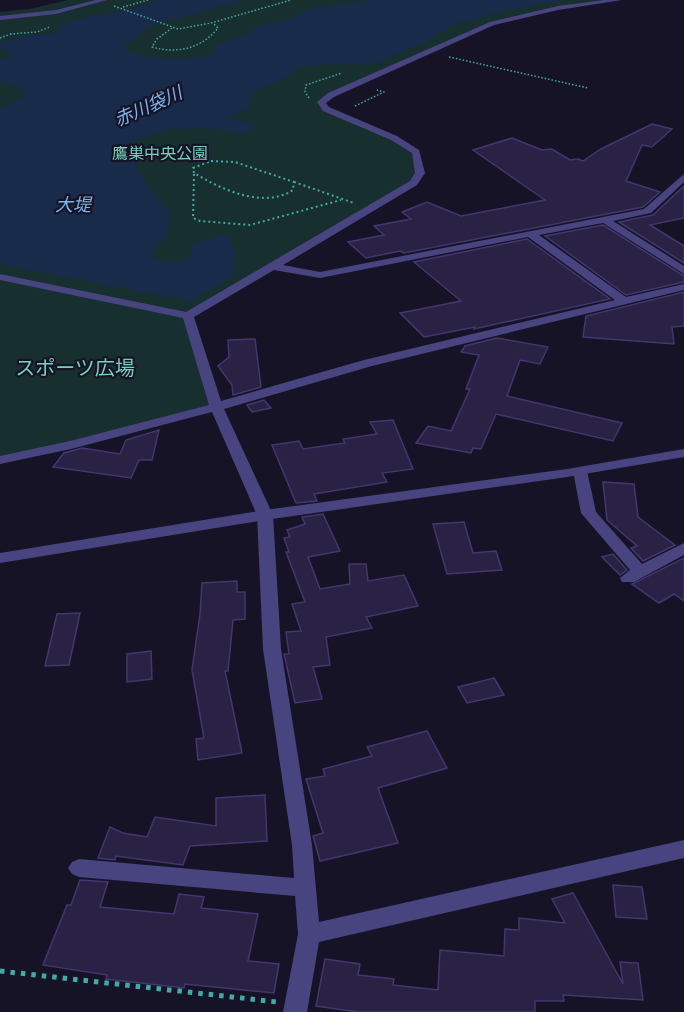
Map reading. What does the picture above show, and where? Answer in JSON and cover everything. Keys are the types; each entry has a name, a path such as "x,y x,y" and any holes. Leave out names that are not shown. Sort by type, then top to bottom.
{"street":[{"path":"0,18 56,12 104,0"},
{"path":"0,277 188,316 414,183 420,173 416,152 393,138 326,109 321,102 339,91 425,51 492,23 547,10 619,0"},
{"path":"272,266 320,275 647,211 684,177"},
{"path":"604,219 684,271"},
{"path":"529,233 624,301"},
{"path":"0,460 71,445 216,407 368,363 684,287"},
{"path":"188,316 216,407 265,515 273,649 302,845 309,934 295,1008"},
{"path":"0,558 265,515 580,471 684,453"},
{"path":"580,471 589,513 634,575 684,548"},
{"path":"309,934 684,849"},
{"path":"79,868 305,888"}],"path":[{"path":"122,8 172,27 213,23 291,0"},
{"path":"172,27 157,39 152,47 173,50 192,48 204,42 214,33 218,28 213,23"},
{"path":"0,38 21,30"},
{"path":"425,51 588,88"},
{"path":"343,199 250,225 200,221 193,218 193,168 198,164 225,160 294,182 358,204 349,210"},
{"path":"194,173 249,196 263,198 289,194 293,190 294,182"},
{"path":"0,971 295,1008"}],"green space":[{"name":"鷹巣中央公園","path":"68,0 619,0 558,8 492,23 322,102 326,109 378,130 406,145 419,160 414,183 188,315 216,407 0,460 0,12 29,9"}],"water":[{"name":"大堤","path":"157,0 245,0 152,25 124,46 126,51 171,59 194,58 216,52 211,46 238,38 260,25 285,21 309,9 373,0 562,0 500,12 455,24 426,41 377,63 329,64 293,68 293,74 251,94 248,109 227,117 255,125 253,130 244,134 210,128 168,129 126,144 144,180 170,211 167,236 154,248 152,258 164,262 176,262 192,255 192,245 227,234 235,252 233,276 190,301 0,264 0,109 22,98 26,91 22,87 0,82 0,59 12,53 0,48 1,42 56,33 68,21 131,9"}],"building":[{"path":"652,124 672,129 652,147 642,145 626,181 660,192 643,207 404,253 400,251 366,258 348,242 384,235 374,226 411,219 402,212 427,202 461,216 545,200 473,150 512,138 542,150 552,149 570,160 583,161 601,149"},
{"path":"684,186 684,218 650,225 684,246 684,263 619,222 653,215"},
{"path":"603,225 684,276 684,282 626,295 545,236"},
{"path":"527,239 610,299 474,329 475,327 424,337 400,313 461,301 414,262"},
{"path":"684,292 684,326 672,327 674,344 583,337 586,316"},
{"path":"497,338 548,347 540,364 520,360 507,396 622,423 613,441 496,414 481,449 473,448 471,453 416,443 428,426 451,431 470,389 466,389 479,355 461,352 465,346"},
{"path":"255,339 261,387 233,395 232,385 218,366 229,357 228,340"},
{"path":"264,400 271,408 252,412 247,405"},
{"path":"393,420 413,469 382,473 387,482 314,494 317,501 296,503 272,445 299,441 303,449 345,443 343,439 377,434 370,422"},
{"path":"159,430 152,460 139,460 131,478 53,467 64,453 82,448 120,454 126,440"},
{"path":"603,482 634,484 638,517 675,545 643,561 631,548 637,546 607,520"},
{"path":"323,514 340,551 308,557 320,589 350,584 349,564 366,564 368,581 404,575 418,606 366,617 372,628 326,637 330,665 313,667 322,699 295,703 284,654 289,654 286,632 301,631 292,604 305,602 286,552 289,552 284,538 290,537 287,530 305,524 302,517"},
{"path":"464,522 473,553 496,551 502,570 447,574 433,524"},
{"path":"613,554 627,570 620,575 602,557"},
{"path":"684,558 684,601 674,594 659,603 632,584"},
{"path":"237,581 237,592 245,592 245,619 233,620 228,671 225,671 242,753 198,760 196,739 204,738 192,670 202,583"},
{"path":"80,613 69,665 45,666 57,614"},
{"path":"151,651 152,679 127,682 127,654"},
{"path":"494,678 504,695 467,703 458,687"},
{"path":"427,731 447,768 378,788 398,843 320,861 313,836 323,833 306,779 325,776 323,769 372,756 367,747"},
{"path":"265,795 267,841 190,846 183,865 116,856 115,860 98,858 110,827 123,833 147,837 155,817 216,826 216,798"},
{"path":"80,880 108,882 100,907 174,914 179,894 204,897 201,908 258,914 248,961 279,964 274,993 185,984 184,988 106,979 107,975 43,965 67,905 71,905"},
{"path":"613,885 642,887 647,919 616,917"},
{"path":"573,893 623,984 620,962 638,963 643,1000 563,995 564,1001 535,1001 535,1012 358,1012 316,1006 325,959 360,964 358,975 394,979 393,985 438,990 440,950 504,956 505,929 519,930 519,918 565,923 552,899"}],"water label":[{"name":"赤川袋川","path":"148,106"}],"park label":[{"name":"スポーツ広場","path":"75,368"}]}
